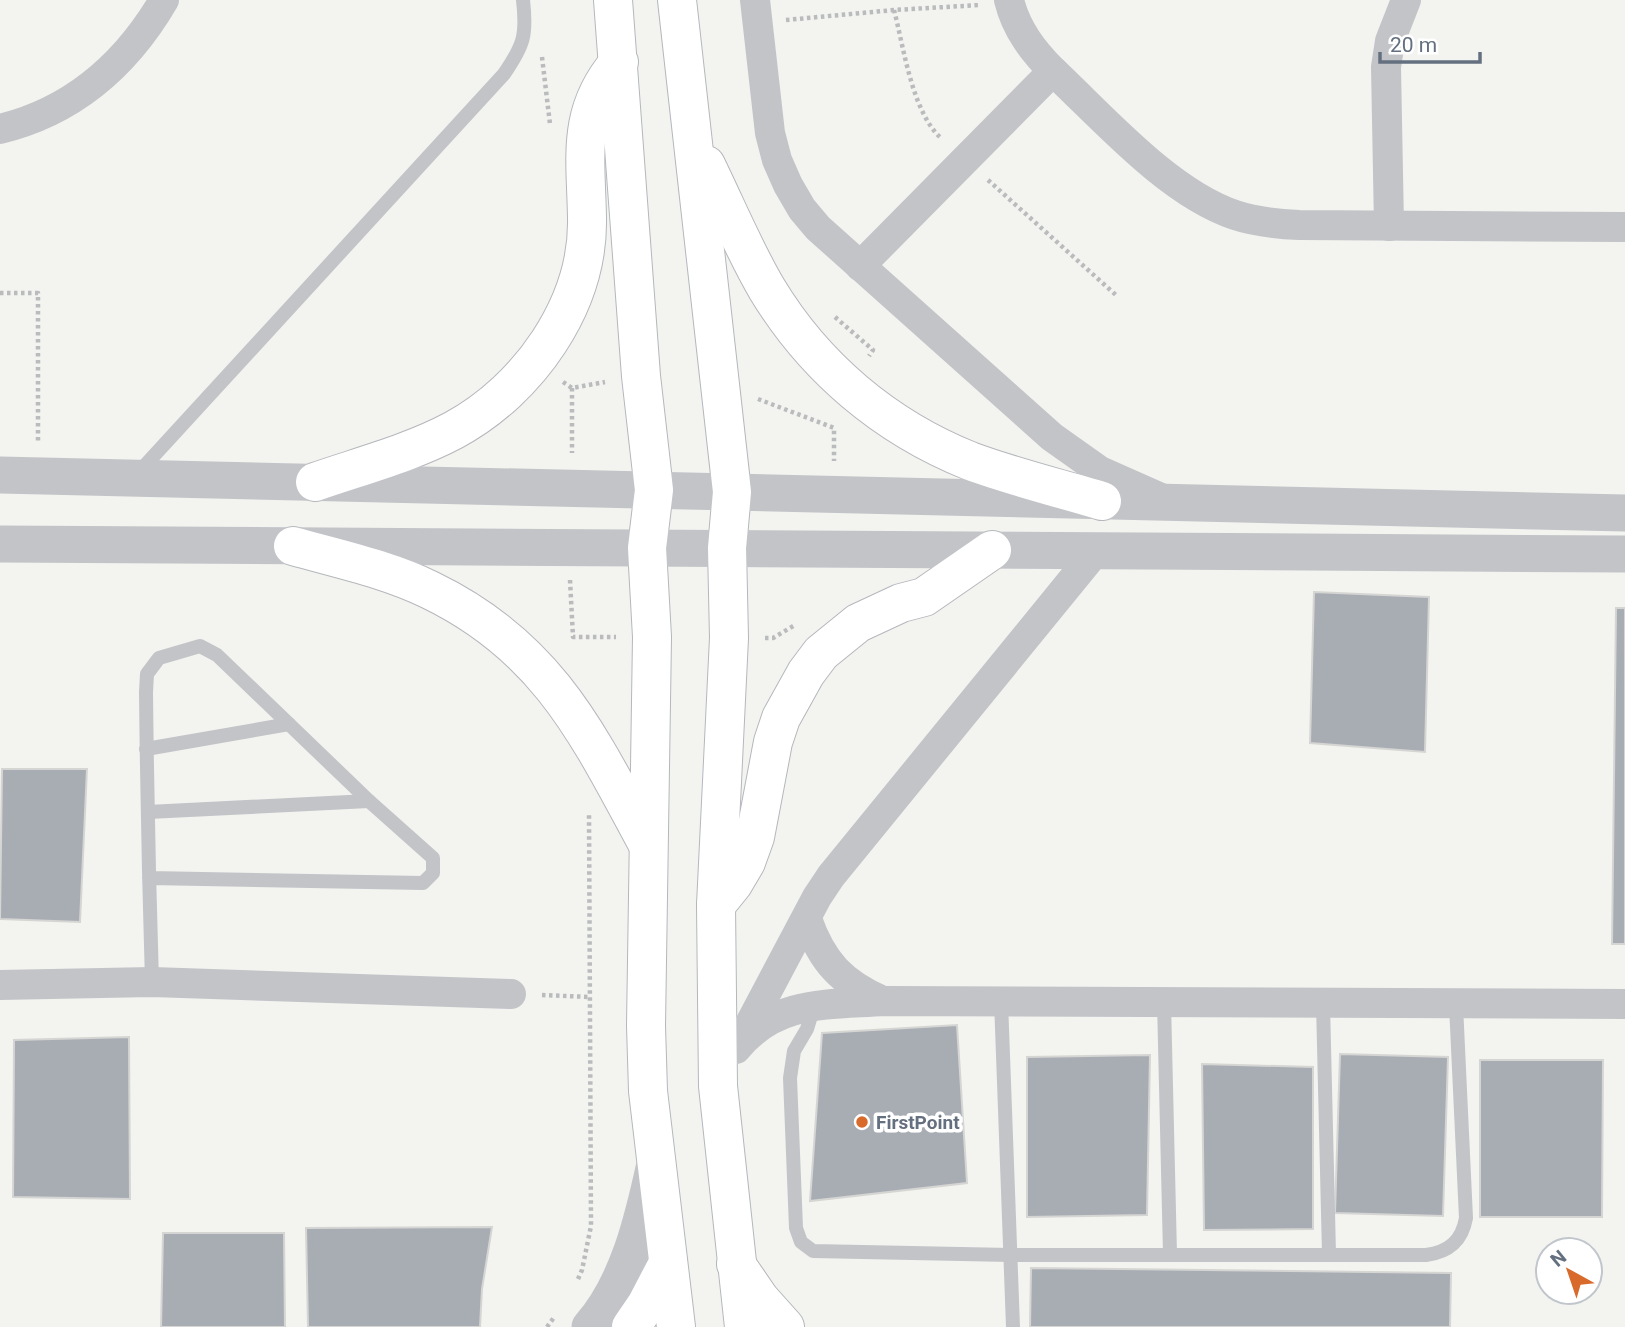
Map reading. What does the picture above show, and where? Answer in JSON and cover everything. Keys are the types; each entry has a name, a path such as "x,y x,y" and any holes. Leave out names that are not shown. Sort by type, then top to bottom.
{"main road":[{"path":"613,0 641,376 654,491 648,548 652,638 646,1026 648,1091 676,1327"},
{"path":"677,0 732,492 727,548 729,638 716,905 718,1086 744,1327"},
{"path":"314,482 422,445 454,430 484,412 534,363 554,333 570,300 581,266 588,230 588,115 605,78 619,62"},
{"path":"694,140 766,288 790,324 817,357 847,387 886,417 928,442 972,461 1102,501"},
{"path":"293,546 387,572 429,589 469,611 505,637 538,668 567,702 592,740 649,845"},
{"path":"716,905 733,884 751,849 762,811 781,718 806,673 821,653 858,623 901,603 924,597 992,550"},
{"path":"631,1327 668,1264"},
{"path":"736,1264 760,1299 785,1327"}],"street":[{"path":"0,130 56,110 87,91 146,31 164,0"},
{"path":"1389,226 1386,67 1390,41 1406,0"},
{"path":"1009,2 1019,29 1034,52 1053,71 1177,185 1234,215 1266,223 1299,225 1625,227"},
{"path":"756,11 770,133 777,160 802,209 818,228 1052,438 1100,471 1171,503"},
{"path":"860,266 1053,71"},
{"path":"0,475 1625,513"},
{"path":"0,544 1625,554"},
{"path":"718,1086 817,897 845,857 1096,551"},
{"path":"807,919 815,941 843,978 884,1001"},
{"path":"0,985 152,982 511,993"},
{"path":"736,1049 757,1027 784,1012 814,1006 884,1001 1625,1004"},
{"path":"575,1318 600,1316 620,1281 647,1202 656,1160"}],"lane":[{"path":"134,478 505,74 522,48 526,21 523,0"},
{"path":"149,878 423,883 433,873 433,858 369,802 217,655 200,646 159,657 147,674 146,749 148,812 149,878 152,982"},
{"path":"146,749 289,724"},
{"path":"148,812 369,802"},
{"path":"1001,1001 1013,1327"},
{"path":"1164,1002 1170,1254"},
{"path":"1323,1003 1329,1254"},
{"path":"814,1006 807,1029 794,1051 790,1078 796,1228 801,1242 820,1253 1010,1255 1438,1254 1449,1248 1464,1230 1466,1218 1456,1005"}],"path":[{"path":"756,11 894,10 1009,2"},
{"path":"542,51 550,128"},
{"path":"0,293 38,293 38,476"},
{"path":"534,363 572,388"},
{"path":"577,1280 582,1270 591,1226 590,849 589,814 586,805"},
{"path":"511,993 590,997"},
{"path":"547,1327 575,1318"}],"building":[{"path":"1314,592 1429,597 1425,752 1310,743"},
{"path":"1616,608 1625,608 1625,944 1612,944"},
{"path":"2,769 87,769 80,922 0,919"},
{"path":"957,1025 967,1183 810,1201 822,1033"},
{"path":"129,1037 130,1199 13,1197 14,1040"},
{"path":"1340,1054 1448,1057 1443,1216 1335,1213"},
{"path":"1150,1055 1147,1215 1027,1217 1027,1057"},
{"path":"1480,1060 1603,1060 1602,1217 1480,1217"},
{"path":"1202,1064 1313,1067 1313,1229 1204,1230"},
{"path":"492,1227 482,1289 480,1327 308,1327 306,1228"},
{"path":"163,1233 284,1233 285,1327 161,1327"},
{"path":"1031,1268 1451,1273 1450,1327 1030,1327"}],"place":[{"name":"FirstPoint","path":"862,1122"}]}
